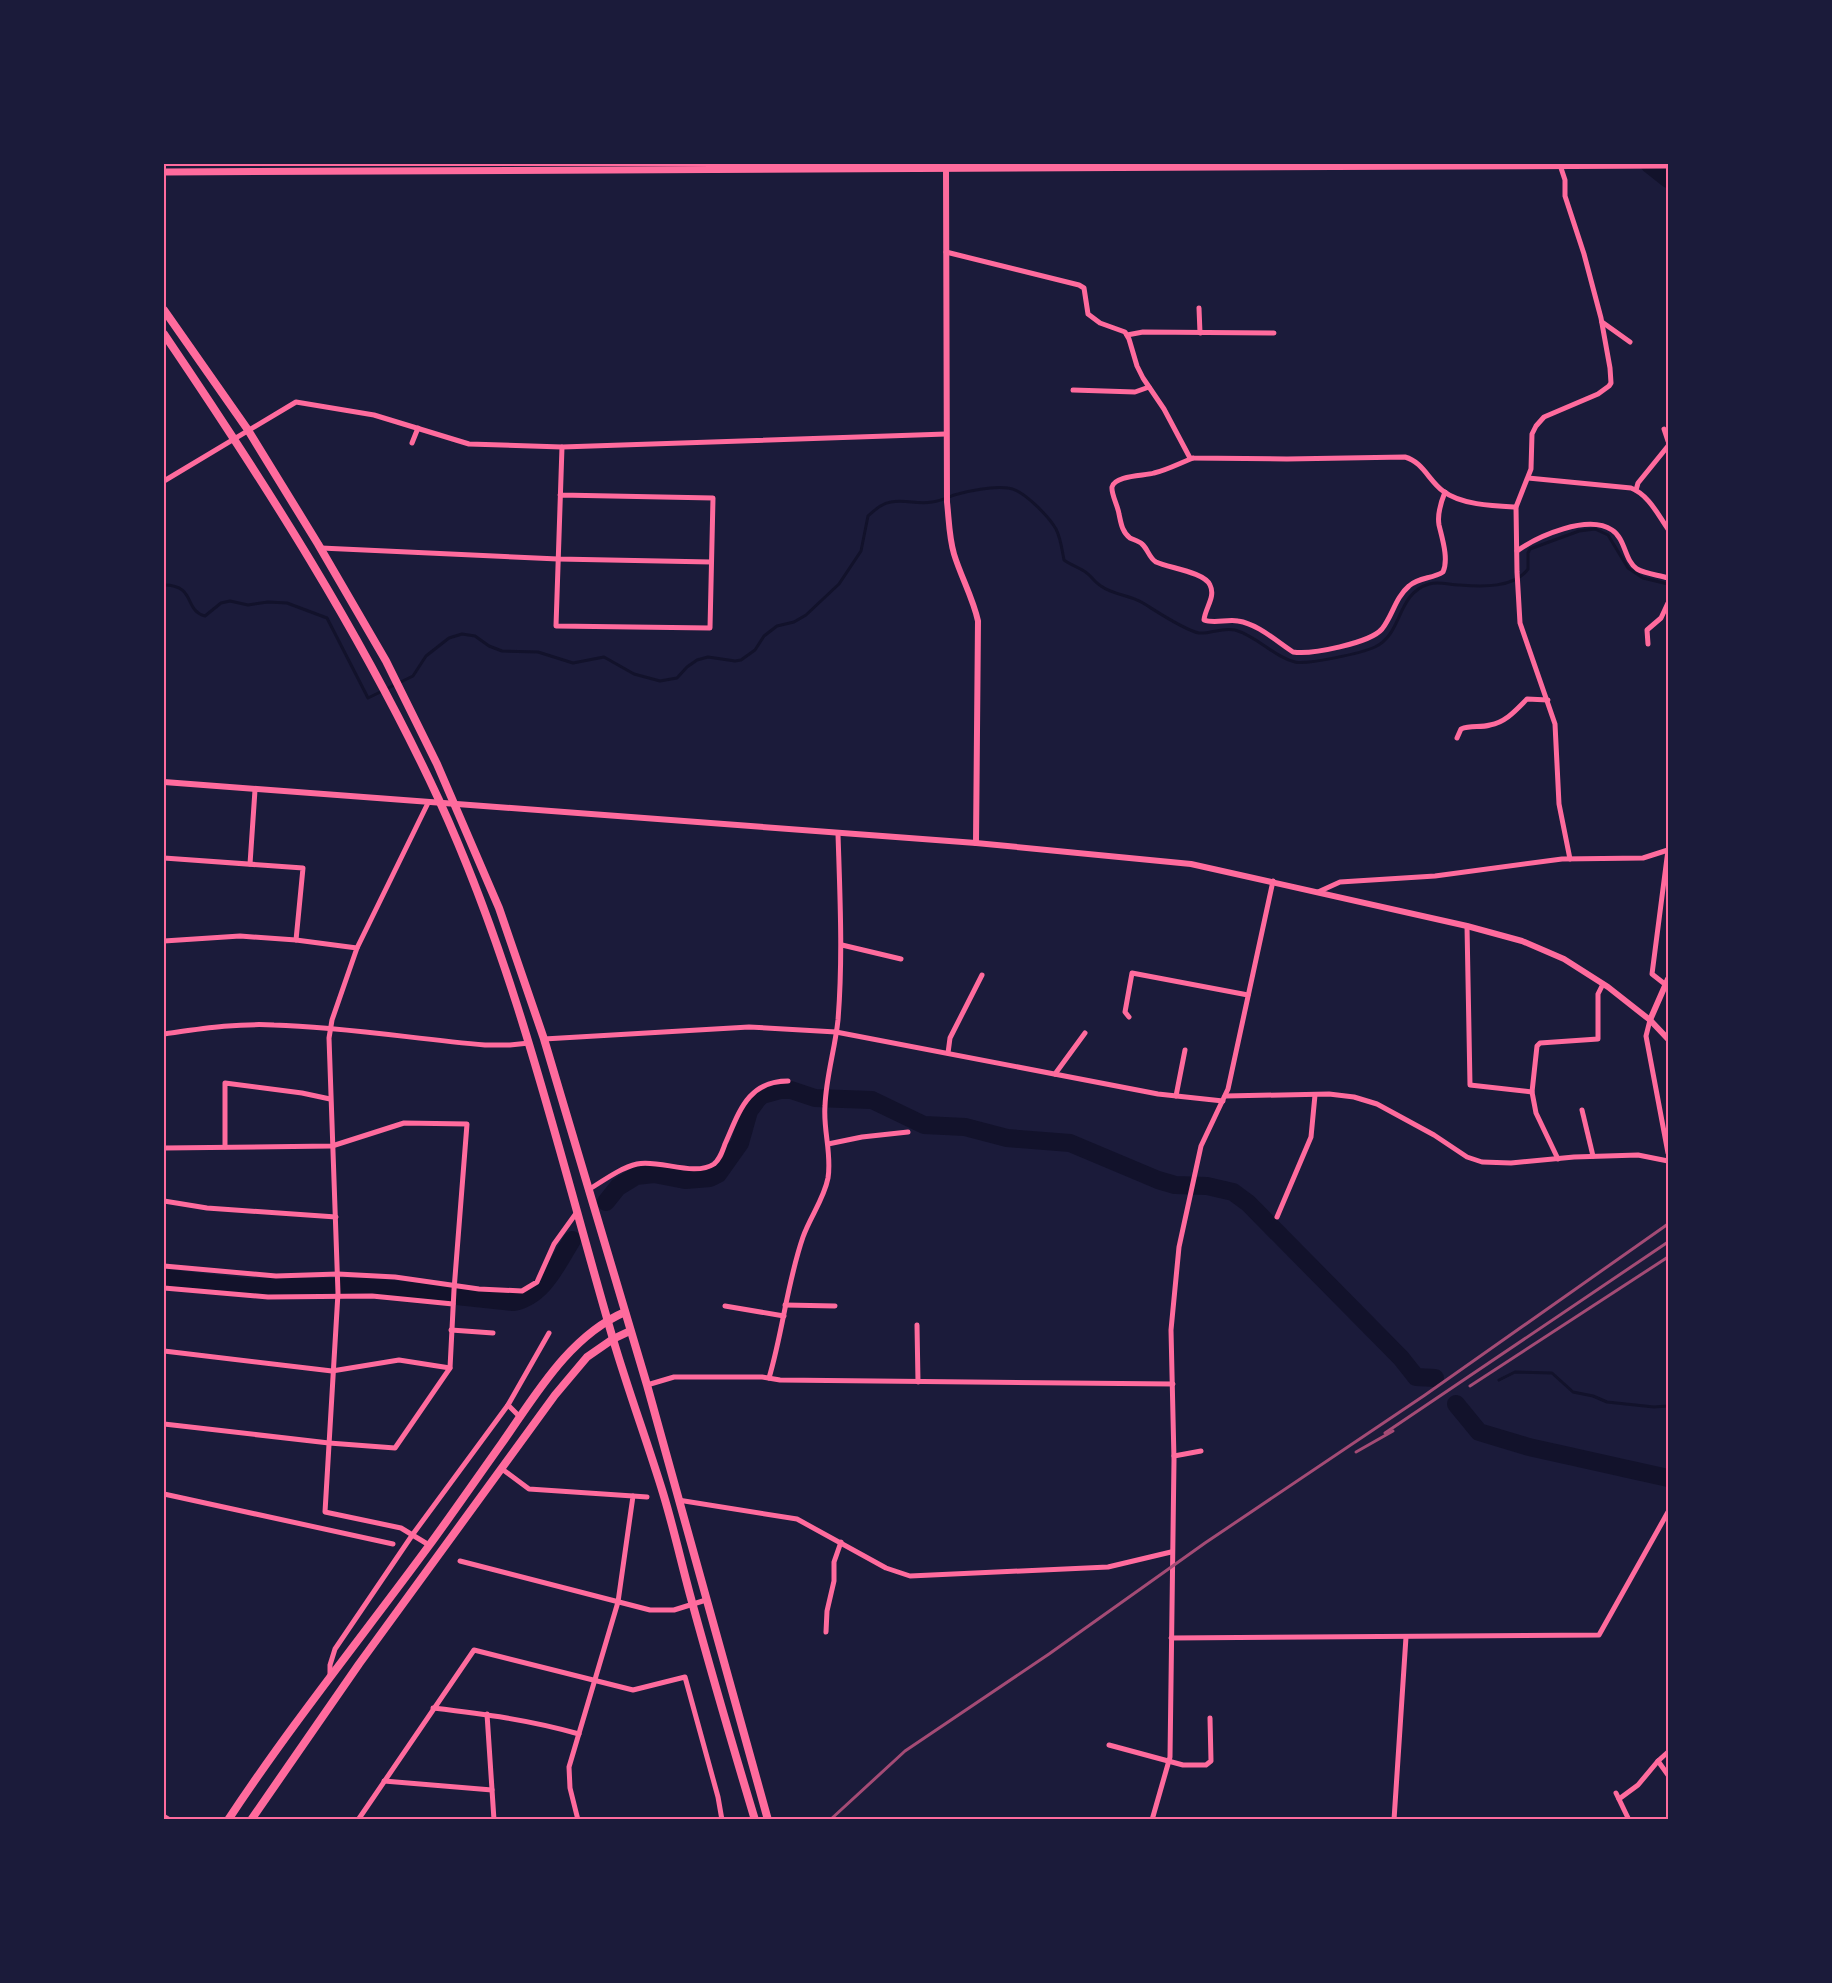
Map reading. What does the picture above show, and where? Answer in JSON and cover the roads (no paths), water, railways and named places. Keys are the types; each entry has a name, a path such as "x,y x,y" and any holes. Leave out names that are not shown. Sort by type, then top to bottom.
{"highway":[{"path":"164,309 248,430 321,548 386,662 437,764 499,908 544,1039 625,1312 768,1820"},
{"path":"164,334 234,438 316,569 377,676 440,803 510,980 530,1043 613,1340 664,1495 692,1603 755,1820"},
{"path":"228,1820 264,1765 429,1545 544,1382 582,1340 608,1319 625,1312"},
{"path":"251,1820 360,1664 568,1380 587,1357 630,1331"}],"main road":[{"path":"164,172 482,166 785,170 945,166 1668,165"}],"street":[{"path":"1560,165 1565,180 1565,196 1584,254 1602,322 1610,368 1609,386 1598,394 1544,417 1540,421 1532,434 1532,461 1528,478 1516,507 1520,623 1530,656 1548,700 1556,731 1559,804 1570,859"},
{"path":"945,166 947,502 950,540 978,621 976,843"},
{"path":"946,252 1084,288 1088,314 1100,323 1119,329 1127,335 1137,366 1192,458"},
{"path":"1199,308 1200,333"},
{"path":"1602,322 1630,342"},
{"path":"1127,335 1274,333"},
{"path":"1073,390 1135,392 1149,387"},
{"path":"164,481 296,402 374,415 469,444 562,447 946,434"},
{"path":"412,443 418,428"},
{"path":"1664,429 1668,441"},
{"path":"1636,490 1638,483 1668,446"},
{"path":"560,495 713,498 710,628 556,626 560,495 562,447"},
{"path":"1445,492 1439,518 1445,568 1443,572 1422,578 1406,588 1381,630 1372,636 1315,652 1302,653 1293,652 1246,622 1204,620 1211,599 1211,586 1194,574 1155,561 1142,543 1130,538 1124,532 1112,488 1114,484 1129,476 1153,474 1192,458 1405,457 1416,461 1445,492 1470,501 1516,507"},
{"path":"1528,478 1636,490 1648,499 1668,529"},
{"path":"1517,551 1530,541 1590,523 1614,531 1636,568 1668,578"},
{"path":"321,548 558,559 711,562"},
{"path":"1648,644 1647,630 1661,618 1668,603"},
{"path":"1457,738 1461,729 1468,726 1491,725 1503,721 1527,699 1548,700"},
{"path":"164,782 976,843 1191,864 1467,926 1522,941 1564,959 1603,984 1650,1020 1668,1039"},
{"path":"250,864 255,790"},
{"path":"428,802 357,948 330,1028 330,1099 338,1295 325,1512 401,1528 429,1545"},
{"path":"769,1378 803,1236 828,1180 825,1104 836,1032 842,945 838,834"},
{"path":"1318,892 1340,882 1430,876 1534,861 1643,858 1668,850 1652,974 1667,982 1650,1020 1646,1036 1668,1153"},
{"path":"164,858 303,868 296,940"},
{"path":"1152,1820 1168,1761 1174,1486 1171,1330 1179,1247 1201,1146 1228,1089 1273,881"},
{"path":"1467,926 1470,1085 1532,1092"},
{"path":"164,941 240,936 357,948"},
{"path":"842,945 901,959"},
{"path":"1129,1017 1125,1012 1132,973 1248,995"},
{"path":"948,1053 950,1038 982,975"},
{"path":"1558,1159 1536,1113 1532,1092 1536,1046 1540,1043 1598,1039 1598,994 1603,984"},
{"path":"164,1034 242,1025 330,1028 485,1045 510,1046 530,1043"},
{"path":"544,1039 748,1027 836,1032 1176,1096 1224,1099 1314,1095 1354,1097 1377,1104 1434,1135 1467,1157 1482,1162 1511,1163 1593,1156 1638,1155 1668,1161"},
{"path":"1055,1074 1085,1033"},
{"path":"1176,1096 1185,1050"},
{"path":"588,1190 638,1163 697,1168 712,1165 720,1157 734,1123 752,1093 769,1083 788,1081"},
{"path":"225,1147 225,1083 330,1099"},
{"path":"1277,1217 1311,1137 1314,1095"},
{"path":"1582,1110 1593,1156"},
{"path":"164,1148 332,1146 404,1123 467,1124 450,1368 396,1448 329,1443 164,1424"},
{"path":"828,1144 862,1137 908,1132"},
{"path":"164,1201 207,1208 336,1217"},
{"path":"164,1266 276,1276 395,1277 454,1287 522,1291 531,1287 541,1275 554,1244 577,1212"},
{"path":"164,1288 268,1297 372,1296 453,1303"},
{"path":"785,1305 835,1306"},
{"path":"725,1306 784,1316"},
{"path":"917,1325 918,1382"},
{"path":"451,1330 492,1333"},
{"path":"330,1677 330,1665 335,1649 413,1534 508,1405 549,1333"},
{"path":"164,1351 332,1371 399,1360 450,1368"},
{"path":"646,1384 674,1377 1173,1384"},
{"path":"508,1405 520,1417"},
{"path":"1174,1458 1201,1451"},
{"path":"502,1469 529,1489 647,1497"},
{"path":"164,1494 393,1544"},
{"path":"578,1820 570,1788 569,1767 618,1602 633,1496"},
{"path":"678,1500 797,1520 886,1568 910,1576 1108,1567 1171,1552"},
{"path":"1171,1638 1599,1635 1668,1512"},
{"path":"826,1632 827,1611 834,1581 834,1562 841,1542"},
{"path":"460,1561 657,1611 674,1610 706,1600"},
{"path":"1394,1820 1406,1637"},
{"path":"358,1820 474,1650 633,1690 685,1677 718,1797 722,1820"},
{"path":"433,1708 505,1716 579,1734"},
{"path":"487,1714 494,1820"},
{"path":"1109,1745 1183,1766 1206,1766 1211,1761 1210,1718"},
{"path":"1619,1799 1638,1785 1668,1752"},
{"path":"1658,1761 1668,1774"},
{"path":"384,1781 492,1790"},
{"path":"1616,1793 1628,1817 1620,1820"},
{"path":"164,1817 169,1820"}],"waterway":[{"path":"1649,164 1668,179"},
{"path":"164,585 181,589 194,609 205,616 221,603 230,601 248,605 268,602 287,603 327,618 368,698 413,676 426,656 449,638 462,634 475,636 489,646 502,651 538,652 573,663 604,657 634,674 660,681 677,678 697,660 708,657 741,660 755,650 764,636 777,626 794,622 806,615 839,584 861,551 868,516 879,507 896,501 922,503 936,501 990,488 1014,490 1035,504 1056,529 1064,560 1086,573 1106,589 1138,600 1178,624 1199,633 1230,629 1243,633 1280,656 1295,662 1335,658 1375,647 1391,633 1405,605 1418,589 1437,583 1478,586 1497,585 1515,580 1528,569 1530,549 1579,531 1595,529 1608,535 1628,568 1643,578 1668,584"},
{"path":"606,1202 618,1187 636,1176 654,1174 685,1180 710,1178 718,1174 740,1143 749,1111 762,1095 780,1090 791,1090 815,1098 872,1100 924,1125 965,1127 1007,1138 1070,1143 1158,1180 1175,1185 1207,1186 1233,1192 1248,1203 1401,1358 1416,1377 1435,1378"},
{"path":"164,1278 246,1287 372,1287 513,1302 524,1299 541,1287 572,1240"},
{"path":"1499,1380 1515,1372 1552,1373 1573,1392 1593,1396 1607,1402 1654,1407 1668,1406"},
{"path":"1456,1404 1479,1432 1529,1447 1668,1478"}],"railway":[{"path":"830,1820 905,1751 1049,1654 1205,1543 1425,1395 1668,1224"},
{"path":"1385,1433 1668,1242"},
{"path":"1470,1386 1668,1257"},
{"path":"1356,1452 1393,1431"}]}
